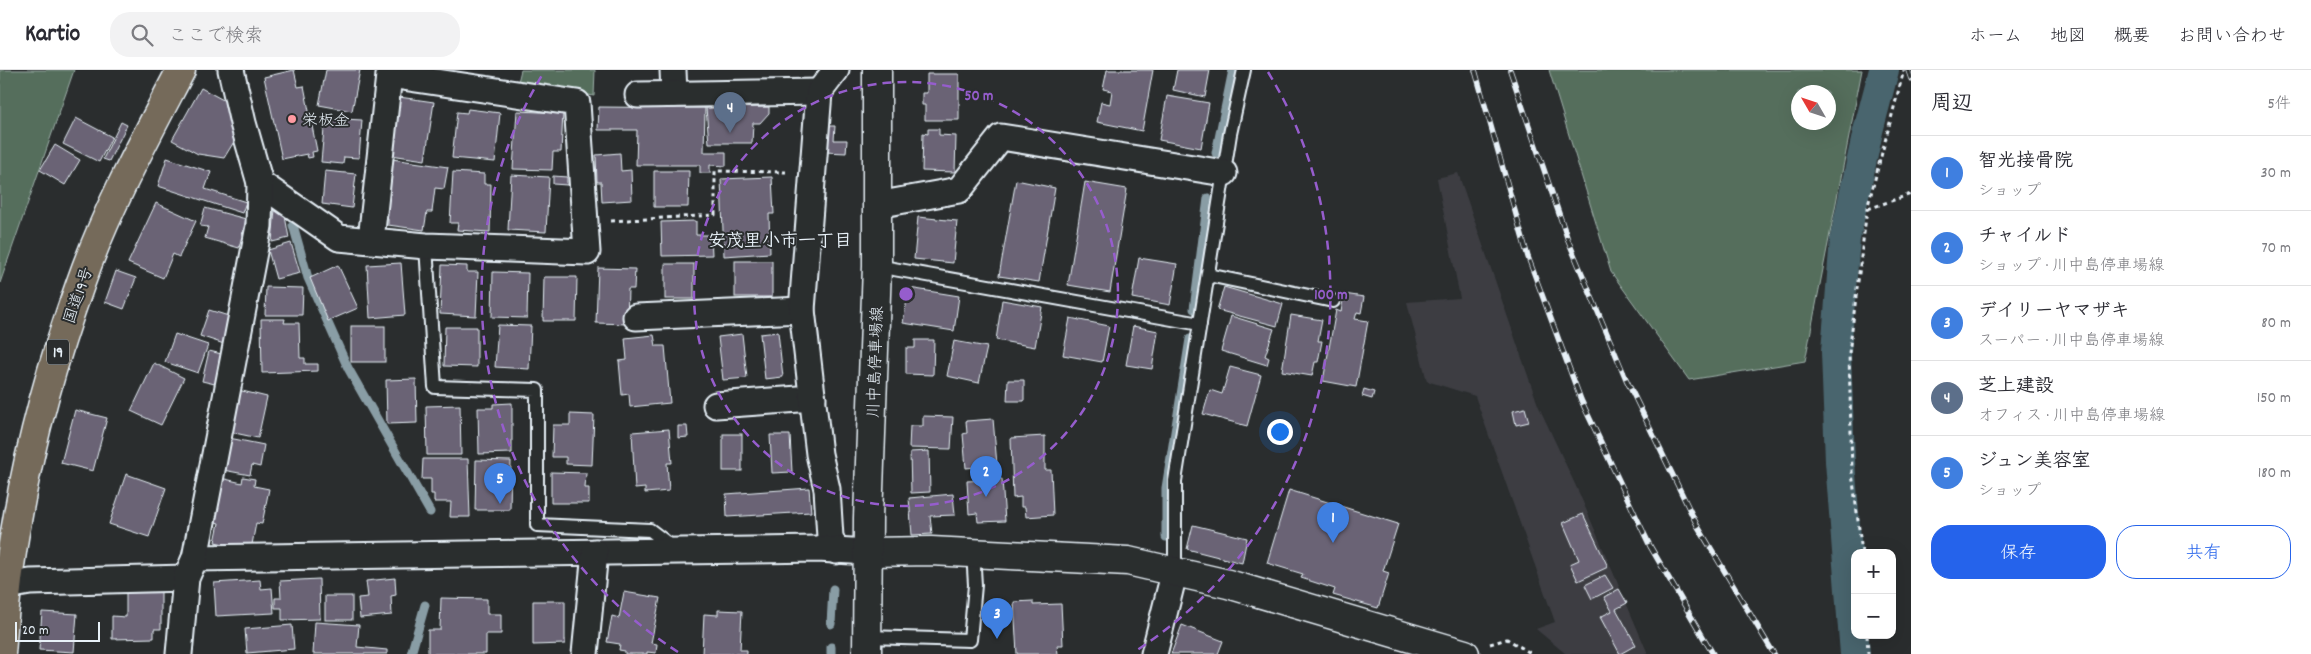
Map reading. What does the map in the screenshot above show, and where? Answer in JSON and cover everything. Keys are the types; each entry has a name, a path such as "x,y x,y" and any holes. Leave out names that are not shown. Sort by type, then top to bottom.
{"highway":[{"name":"国道19号","path":"1,654 7,586 23,489 46,393 81,281 123,183 181,70"}],"street":[{"path":"179,654 191,568 259,226 260,182 243,123 231,70"},
{"path":"836,70 819,92 802,310 819,454 827,489 830,537 836,551"},
{"name":"川中島停車場線","path":"867,645 877,266 877,70"},
{"path":"260,182 339,238 426,246 587,252 577,103 389,75 371,240"},
{"path":"638,95 673,82 819,92"},
{"path":"877,205 959,190 1001,137 1224,174"},
{"path":"636,317 802,310"},
{"path":"716,404 813,398"},
{"path":"7,586 30,582 191,568 596,552 973,552 1128,561 1175,570 1460,653"},
{"path":"585,654 596,552"},
{"path":"1154,654 1175,570"}],"lane":[{"path":"1175,570 1175,481 1224,174 1244,70"},
{"path":"426,246 435,387 537,390 537,524 650,530 678,551"},
{"path":"877,266 1200,324"},
{"path":"1208,275 1333,301"},
{"path":"867,645 970,640 975,585 973,552"}],"path":[{"path":"1862,549 1852,473 1849,353 1867,209 1904,70"},
{"path":"585,223 714,215 715,171 812,172"},
{"path":"1867,209 1911,194"},
{"path":"1460,653 1506,638 1532,654"},
{"path":"1867,639 1868,654"}],"shaded area":[{"path":"1458,173 1538,405 1579,493 1648,654 1566,654 1536,629 1555,622 1475,396 1427,381 1407,302 1460,298 1437,178"}],"green space":[{"path":"0,70 74,70 0,283"},
{"path":"521,70 595,70 594,96 518,82"},
{"path":"1549,70 1862,70 1805,361 1689,380 1611,272"}],"building":[{"name":"栄板金","path":"294,70 298,87 304,86 317,151 312,152 313,157 308,158 307,154 282,159 264,77"},
{"path":"326,70 360,70 352,111 319,105"},
{"path":"1107,70 1153,70 1142,131 1097,122 1101,102 1110,104 1112,91 1103,89"},
{"path":"1177,70 1210,70 1205,97 1173,90"},
{"path":"927,74 959,74 959,120 925,120 925,105 922,105 922,93 927,93"},
{"path":"201,88 225,101 235,140 224,158 198,154 172,140"},
{"path":"1167,96 1209,103 1201,148 1159,140"},
{"path":"399,97 434,102 425,160 391,155"},
{"path":"599,107 705,108 704,152 726,152 726,166 710,165 710,173 700,173 700,165 636,165 637,130 598,130"},
{"path":"769,107 769,113 760,123 753,123 752,143 709,143 706,108"},
{"path":"468,109 500,113 495,162 452,158 457,112 467,113"},
{"path":"517,111 563,113 561,152 553,152 552,170 513,169"},
{"path":"76,118 112,137 99,162 63,144"},
{"path":"325,118 362,120 359,158 344,157 343,164 321,162"},
{"path":"121,122 127,125 109,161 103,159"},
{"path":"826,126 835,126 834,140 847,140 846,153 825,152"},
{"path":"928,129 939,129 939,135 956,136 955,172 922,171 923,133 928,134"},
{"path":"55,145 80,160 65,185 40,170"},
{"path":"620,153 621,171 631,170 632,200 602,202 601,182 597,182 596,155"},
{"path":"167,158 211,172 205,189 246,202 242,213 158,186"},
{"path":"392,159 448,167 444,189 435,188 432,212 427,212 424,230 388,225 388,219 383,218"},
{"path":"325,171 356,174 352,208 322,204"},
{"path":"654,171 689,171 688,207 654,207"},
{"path":"453,172 484,174 484,184 491,184 490,232 457,230 458,223 450,223"},
{"path":"511,175 549,177 546,232 508,230"},
{"path":"553,176 567,177 567,185 553,184"},
{"path":"772,177 774,214 769,214 770,253 724,256 721,179"},
{"path":"1016,180 1055,188 1039,282 999,276"},
{"path":"1085,182 1127,189 1110,292 1068,285"},
{"path":"156,203 196,221 179,257 173,254 163,278 128,263"},
{"path":"205,208 246,219 239,248 205,238 208,227 200,226"},
{"path":"275,209 285,216 289,238 272,242"},
{"path":"918,217 957,221 953,263 914,259"},
{"path":"696,221 696,235 711,235 712,255 662,256 661,222"},
{"path":"291,243 300,273 276,279 268,250"},
{"path":"1139,258 1177,264 1170,305 1132,298"},
{"path":"735,261 772,261 772,297 735,297"},
{"path":"401,263 405,315 370,318 367,265"},
{"path":"665,264 694,264 694,299 665,299"},
{"path":"338,265 358,308 328,321 310,278"},
{"path":"442,265 467,266 467,272 478,272 476,316 440,314"},
{"path":"598,268 635,269 634,289 628,289 627,324 596,323"},
{"path":"116,271 136,278 124,309 105,302"},
{"path":"493,272 528,273 527,318 492,317"},
{"path":"544,277 577,277 576,321 543,321"},
{"path":"266,287 303,288 302,315 265,315"},
{"path":"1224,287 1283,304 1277,326 1217,310"},
{"path":"909,288 959,296 954,331 903,323"},
{"path":"1344,294 1364,297 1361,313 1357,312 1355,319 1368,321 1356,387 1323,381 1336,310 1341,312"},
{"path":"1002,300 1042,307 1035,347 996,340"},
{"path":"209,310 232,317 224,344 200,336"},
{"path":"1291,315 1322,320 1318,341 1322,341 1318,362 1315,362 1312,376 1282,371"},
{"path":"1231,316 1274,329 1265,356 1269,358 1267,365 1221,351"},
{"path":"1070,318 1109,326 1102,362 1063,355"},
{"path":"261,319 285,319 284,323 299,323 300,358 305,358 305,364 318,364 318,371 262,373"},
{"path":"498,325 531,326 529,369 495,367"},
{"path":"351,326 385,326 385,362 351,362"},
{"path":"1133,326 1158,331 1152,369 1126,365"},
{"path":"445,327 477,327 477,367 444,366"},
{"path":"778,332 783,377 765,379 760,334"},
{"path":"175,334 208,345 198,373 165,362"},
{"path":"742,334 747,378 723,380 718,337"},
{"path":"654,335 656,346 665,346 670,403 630,407 629,394 622,395 619,361 627,360 625,338"},
{"path":"915,340 934,340 933,375 906,374 906,348 915,348"},
{"path":"954,341 987,347 979,383 947,376"},
{"path":"209,351 226,355 219,385 202,381"},
{"path":"154,363 184,378 161,425 131,411"},
{"path":"1230,367 1261,375 1247,426 1203,414 1210,390 1222,394"},
{"path":"416,379 417,423 387,424 386,380"},
{"path":"1008,380 1024,380 1024,401 1007,401"},
{"path":"1364,389 1374,392 1372,399 1362,396"},
{"path":"238,390 267,397 258,438 230,432"},
{"path":"512,403 512,453 479,454 478,408 493,408 493,404"},
{"path":"460,405 461,455 427,455 426,406"},
{"path":"1525,408 1529,422 1516,425 1513,411"},
{"path":"75,410 107,418 93,471 61,463"},
{"path":"570,414 594,415 592,465 566,464 566,457 552,457 553,425 570,425"},
{"path":"923,416 953,417 951,449 909,448 910,426 923,426"},
{"path":"993,419 997,465 966,468 963,434 967,433 966,421"},
{"path":"678,426 687,426 688,437 678,438"},
{"path":"669,429 672,463 667,463 669,491 645,493 645,488 635,489 632,432"},
{"path":"723,434 742,434 742,471 723,471"},
{"path":"770,435 790,435 792,472 772,473"},
{"path":"1045,436 1045,470 1051,470 1053,515 1026,517 1025,507 1021,507 1021,497 1013,498 1011,438"},
{"path":"229,438 264,445 260,467 252,465 250,475 223,470"},
{"path":"929,451 930,492 911,493 910,452"},
{"path":"423,459 468,459 470,517 450,517 451,502 434,502 434,494 431,494 431,479 422,479"},
{"path":"476,460 511,461 510,510 475,510"},
{"path":"551,472 586,473 585,488 589,488 589,503 551,503"},
{"path":"126,474 166,488 149,537 109,524"},
{"path":"243,477 255,479 254,486 269,489 262,524 256,523 251,550 215,542 219,523 212,521 221,478 242,483"},
{"path":"1002,479 1005,521 978,522 977,513 969,514 967,481"},
{"path":"809,488 811,512 727,517 726,494"},
{"path":"1289,490 1398,524 1383,571 1389,573 1378,608 1333,595 1335,589 1301,578 1303,574 1267,563"},
{"path":"953,494 955,515 930,516 932,534 912,535 909,498"},
{"path":"1583,514 1608,567 1578,581 1570,564 1579,560 1563,523"},
{"path":"1193,525 1247,538 1242,563 1187,549"},
{"path":"1605,575 1613,588 1592,599 1585,585"},
{"path":"395,578 396,595 391,596 392,615 360,618 358,598 368,597 366,581"},
{"path":"319,579 320,619 282,620 282,608 275,608 275,598 281,598 280,581"},
{"path":"260,580 261,589 272,588 274,613 216,616 214,583"},
{"path":"1619,589 1627,603 1616,609 1636,645 1620,654 1600,617 1612,611 1604,597"},
{"path":"126,590 158,590 158,592 161,592 161,629 154,629 154,638 112,639 112,616 126,617"},
{"path":"624,592 660,598 651,643 657,644 656,653 625,654 625,651 619,650 620,644 607,642 612,616 619,618"},
{"path":"325,596 352,596 352,620 325,620"},
{"path":"441,598 487,599 487,614 501,614 501,634 486,634 486,654 428,654 428,630 440,630"},
{"path":"533,601 565,601 565,644 533,645"},
{"path":"1033,601 1033,605 1061,604 1063,645 1057,645 1058,654 1017,654 1014,602"},
{"path":"718,610 742,611 740,650 747,650 747,654 702,654 704,614 718,615"},
{"path":"42,612 77,614 74,652 39,650"},
{"path":"315,622 359,625 357,647 387,650 387,654 313,654"},
{"path":"292,625 294,649 247,653 245,629"},
{"path":"1182,625 1223,641 1218,654 1171,654"}],"waterway":[{"path":"1216,153 1233,70"},
{"path":"1855,654 1840,461 1836,352 1845,238 1868,131 1884,70"},
{"path":"1194,309 1208,198"},
{"path":"293,225 308,278 348,368 430,512"},
{"path":"1166,537 1166,488 1190,339"},
{"path":"831,624 833,589"},
{"path":"411,654 425,605"},
{"path":"831,647 831,654"}],"railway":[{"path":"1475,70 1528,257 1581,400 1650,546 1713,654"},
{"path":"1510,70 1568,240 1626,379 1697,525 1774,654"},
{"path":"1908,70 1911,79"}],"place":[{"name":"栄板金","path":"292,119"},
{"name":"芝上建設","path":"730,133"},
{"name":"チャイルド","path":"986,497"},
{"name":"ジュン美容室","path":"500,504"},
{"name":"智光接骨院","path":"1333,543"},
{"name":"デイリーヤマザキ","path":"997,639"}],"district":[{"name":"安茂里小市一丁目","path":"780,240"}]}
